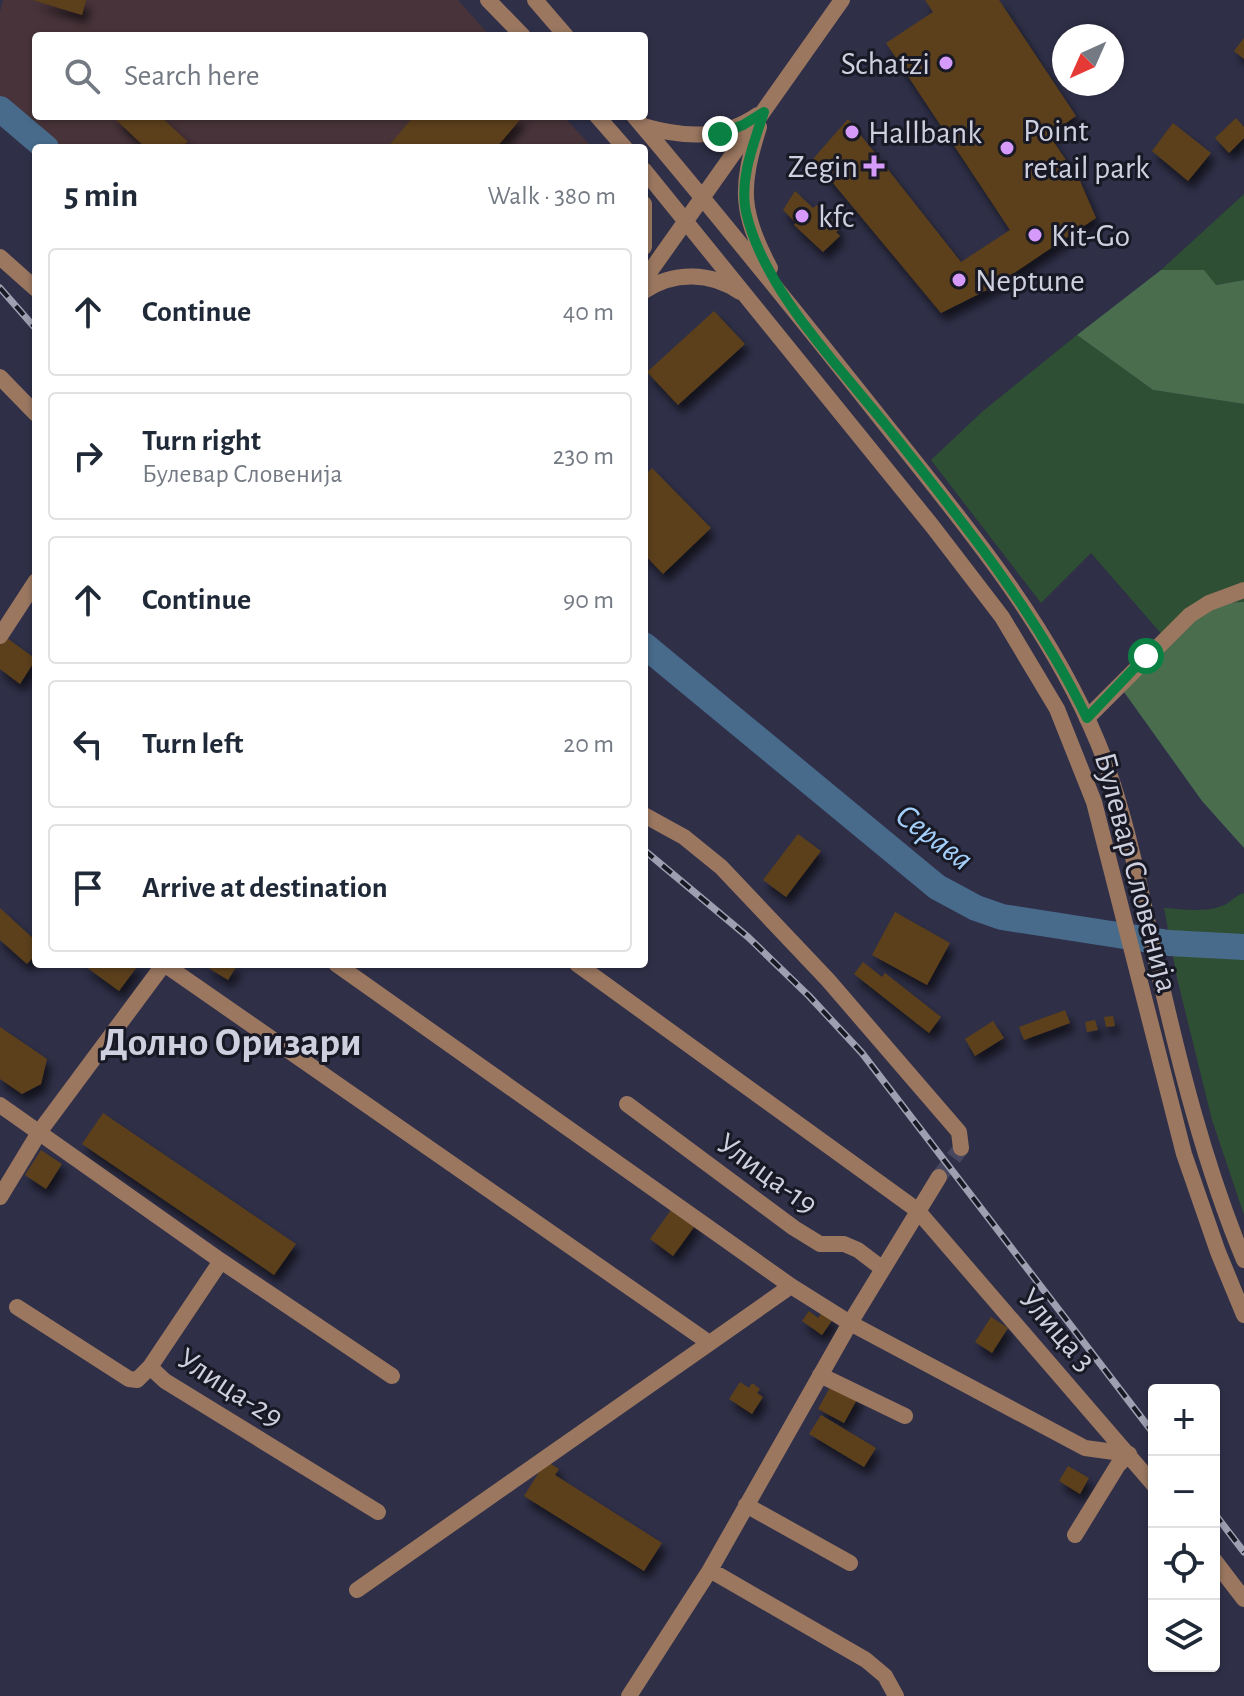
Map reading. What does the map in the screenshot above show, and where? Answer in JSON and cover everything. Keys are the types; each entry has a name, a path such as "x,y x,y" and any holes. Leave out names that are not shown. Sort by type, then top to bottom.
{"street":[{"path":"488,0 519,32"},
{"path":"535,0 563,32"},
{"path":"648,274 842,0"},
{"path":"638,121 669,134 696,137 720,134 764,112"},
{"path":"764,112 746,175 745,209 754,239 787,302"},
{"path":"599,120 614,144"},
{"path":"600,120 622,144"},
{"name":"Булевар Словенија","path":"638,121 703,197 997,568 1050,647 1087,718 1116,798 1190,1100 1244,1260"},
{"name":"Булевар Словенија","path":"648,175 1002,617 1043,684 1070,737 1094,802 1184,1154 1244,1315"},
{"path":"0,257 32,285"},
{"path":"648,289 674,278 700,276 726,283 748,297"},
{"path":"0,377 32,410"},
{"path":"0,636 32,587"},
{"path":"1087,718 1182,621 1209,603 1244,590"},
{"path":"648,817 684,837 721,867 744,891 828,980 959,1132 961,1148"},
{"path":"0,1197 40,1131 161,968"},
{"path":"170,968 708,1342"},
{"path":"342,968 791,1286 850,1323 1085,1448 1129,1454"},
{"name":"Улица 3","path":"583,968 917,1210 1148,1478"},
{"name":"Улица-19","path":"627,1104 807,1236 820,1244 844,1244 858,1250 883,1269"},
{"path":"0,1105 221,1261 392,1376"},
{"path":"629,1696 710,1570 850,1323 939,1177"},
{"path":"150,1367 221,1261"},
{"path":"357,1590 791,1286"},
{"name":"Улица-29","path":"17,1307 129,1379 137,1380 150,1367 165,1381 378,1512"},
{"path":"820,1375 905,1416"},
{"path":"1075,1535 1118,1465 1129,1454"},
{"path":"746,1505 850,1563"},
{"path":"1220,1568 1244,1599"},
{"path":"710,1570 866,1660 885,1676 896,1696"}],"shaded area":[{"path":"3,0 458,0 486,32 32,32 32,120 567,120 589,144 59,144 0,96 0,12"}],"green space":[{"path":"1244,194 1244,280 1216,285 1161,270"},
{"path":"1161,270 1204,270 1216,285 1244,280 1244,404 1153,390 1077,335"},
{"path":"1077,335 1153,390 1244,404 1244,602 1209,603 1165,638 1091,553 1041,603 931,460 983,411"},
{"path":"1244,602 1244,848 1202,801 1119,685 1209,603"},
{"path":"1244,893 1244,1215 1212,1120 1177,978 1164,908 1215,908"}],"building":[{"path":"33,0 86,0 82,15"},
{"name":"Point retail park","path":"925,0 999,0 1052,80 1052,96 1063,96 1076,116 1049,135 1080,181 1096,218 993,287 941,313 813,159 848,119 961,262 1010,230 886,43 933,12"},
{"path":"1244,38 1244,59 1234,51"},
{"path":"1236,118 1244,127 1244,138 1229,153 1215,138"},
{"path":"116,120 164,120 188,142 184,144 142,144"},
{"path":"411,120 520,120 499,144 390,144"},
{"path":"1173,123 1211,153 1188,181 1152,151"},
{"path":"795,191 813,208 817,205 840,229 836,232 840,236 823,252 783,210"},
{"path":"714,311 745,344 678,405 648,371"},
{"path":"652,468 711,528 663,574 648,558 648,472"},
{"path":"4,636 32,656 32,665 20,684 0,669 0,642"},
{"path":"798,834 821,851 786,897 763,880"},
{"path":"0,908 32,937 32,958 27,964 0,940"},
{"path":"895,912 950,943 927,985 872,955"},
{"path":"863,962 882,977 885,973 941,1017 929,1033 854,974"},
{"path":"87,968 136,968 119,991"},
{"path":"208,968 236,968 228,980"},
{"path":"1065,1010 1070,1023 1024,1040 1019,1027"},
{"path":"1113,1016 1115,1026 1106,1027 1104,1017"},
{"path":"1095,1020 1098,1030 1087,1032 1085,1022"},
{"path":"993,1021 1004,1038 975,1056 965,1039"},
{"path":"0,1027 47,1059 41,1084 22,1094 0,1079"},
{"path":"103,1113 296,1244 274,1275 82,1144"},
{"path":"41,1150 62,1164 46,1189 25,1175"},
{"path":"674,1206 697,1223 673,1256 650,1239"},
{"path":"809,1311 818,1318 823,1311 833,1319 822,1335 802,1321"},
{"path":"991,1317 1008,1328 992,1353 975,1342"},
{"path":"740,1382 749,1388 752,1383 760,1389 757,1393 763,1397 752,1414 729,1399"},
{"path":"833,1382 859,1396 844,1423 818,1409"},
{"path":"821,1415 876,1448 864,1467 809,1434"},
{"path":"546,1461 559,1469 555,1475 662,1543 644,1571 524,1496"},
{"path":"1068,1466 1089,1478 1080,1494 1059,1481"}],"waterway":[{"name":"Серава","path":"0,109 41,144"},
{"name":"Серава","path":"648,648 937,887 976,908 1002,917 1169,943 1244,947"}],"tunnel":[{"path":"939,1177 961,1148"}],"railway":[{"path":"0,288 32,324"},
{"path":"648,853 748,937 862,1053 1148,1426"},
{"path":"1220,1521 1244,1552"}],"place":[{"name":"Schatzi","path":"946,63"},
{"name":"Hallbank","path":"852,132"},
{"name":"Point retail park","path":"1007,148"},
{"name":"Zegin","path":"874,166"},
{"name":"kfc","path":"802,216"},
{"name":"Kit-Go","path":"1035,235"},
{"name":"Neptune","path":"959,280"}],"district":[{"name":"Долно Оризари","path":"231,1041"}],"route":[{"path":"720,134 764,112 746,175 745,209 754,239 787,302 997,568 1050,647 1087,718 1146,656"}]}
